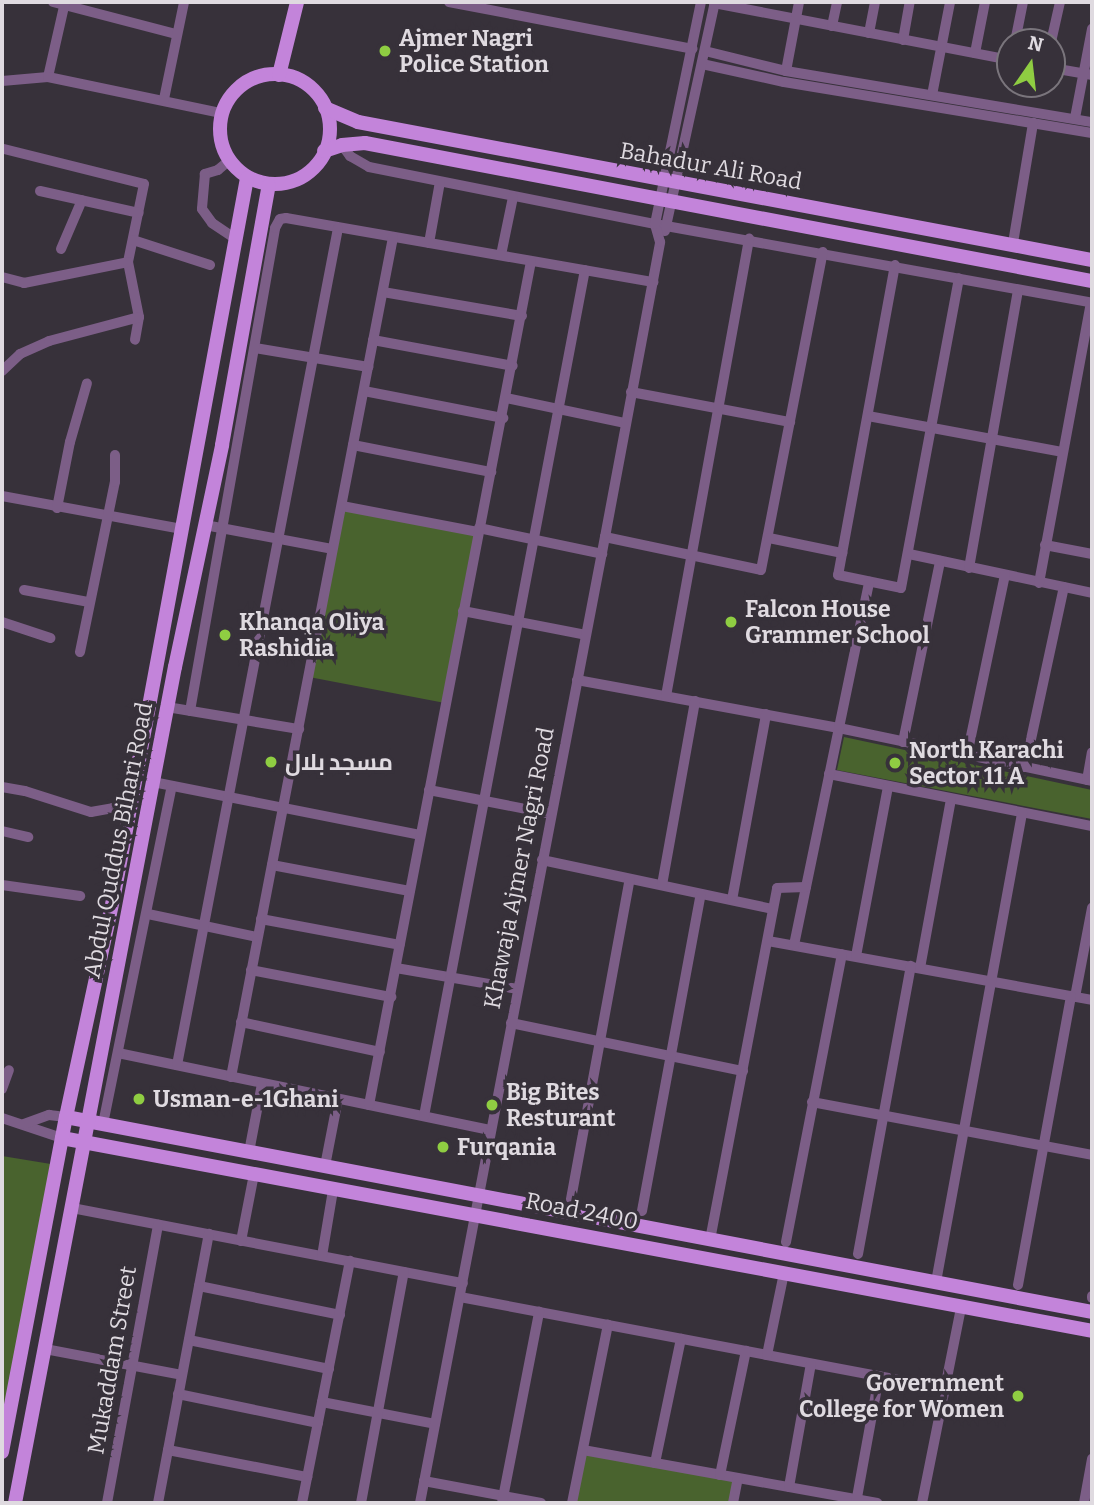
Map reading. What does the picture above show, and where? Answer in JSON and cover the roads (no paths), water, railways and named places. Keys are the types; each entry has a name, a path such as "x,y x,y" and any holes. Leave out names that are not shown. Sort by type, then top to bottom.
{"main road":[{"path":"279,75 297,2"},
{"path":"279,75 298,80 313,91 329,119 329,140 311,172 294,182 269,186 247,177 231,159 223,140 221,113 227,100 240,86 257,77 279,75"},
{"name":"Bahadur Ali Road","path":"325,108 358,122 671,183 1013,243 1092,260"},
{"name":"Bahadur Ali Road","path":"324,151 342,145 365,143 1092,281"},
{"name":"Abdul Quddus Bihari Road","path":"2,1452 66,1116 129,811 247,177"},
{"name":"Abdul Quddus Bihari Road","path":"15,1503 269,186"},
{"name":"Road 2400","path":"66,1116 1092,1312"},
{"name":"Road 2400","path":"62,1138 475,1213 1092,1331"},
{"path":"1027,1317 1029,1300"}],"street":[{"path":"164,99 184,2"},
{"path":"449,2 692,49"},
{"name":"Khawaja Ajmer Nagri Road","path":"671,183 701,2"},
{"path":"786,71 799,2"},
{"path":"832,26 837,2"},
{"path":"869,33 875,2"},
{"path":"903,40 910,2"},
{"path":"932,95 950,2"},
{"path":"975,53 985,2"},
{"path":"1018,28 1023,2"},
{"path":"1054,28 1060,2"},
{"path":"48,77 61,3 176,34"},
{"path":"715,3 763,7 795,19 996,57"},
{"name":"Khawaja Ajmer Nagri Road","path":"660,242 656,224 667,201 715,3"},
{"path":"1074,118 1088,75 1092,29"},
{"path":"705,51 786,71 1092,122"},
{"path":"702,64 784,82 1092,133"},
{"path":"1066,71 1088,75"},
{"path":"2,81 48,77 221,113"},
{"path":"1013,243 1033,123"},
{"path":"342,145 350,156 369,167 440,182 1091,303 1038,583"},
{"path":"4,149 142,183 145,187 128,262 139,317 135,340"},
{"path":"231,159 218,170 205,174 202,209 212,223 236,239"},
{"path":"429,243 440,182"},
{"path":"40,191 139,213"},
{"path":"501,255 513,197"},
{"path":"61,249 82,200"},
{"name":"Khawaja Ajmer Nagri Road","path":"420,1503 660,242 668,226 667,201"},
{"path":"190,711 276,224 286,218 653,282"},
{"path":"177,1066 338,228"},
{"path":"230,1077 393,237"},
{"path":"666,696 749,238"},
{"path":"133,240 210,265"},
{"path":"605,537 761,570 822,252"},
{"path":"369,1105 478,530 513,366 531,261"},
{"path":"2,277 24,284 128,262"},
{"path":"895,265 838,575 901,589 959,278"},
{"path":"424,1116 536,540 585,270"},
{"path":"969,568 1018,291"},
{"path":"383,292 522,316"},
{"path":"2,371 20,354 49,341 139,317"},
{"path":"373,340 513,366"},
{"path":"255,348 313,360 368,367"},
{"path":"1080,357 1092,360"},
{"path":"57,508 70,442 87,383"},
{"path":"363,391 503,418"},
{"path":"631,392 790,422"},
{"path":"506,398 625,423"},
{"path":"868,416 1062,452"},
{"path":"353,445 491,472"},
{"path":"80,652 88,602 115,482 115,455"},
{"path":"3,500 182,529"},
{"path":"342,506 602,554"},
{"path":"205,525 332,549"},
{"path":"769,538 842,553"},
{"path":"1045,545 1092,554"},
{"path":"909,554 1092,593"},
{"path":"903,741 940,561"},
{"path":"967,755 1004,575"},
{"path":"794,945 869,582"},
{"path":"1025,767 1064,587"},
{"path":"24,590 88,602"},
{"path":"464,611 586,635"},
{"path":"2,622 50,638"},
{"path":"577,680 839,728 1089,780 1092,752"},
{"path":"662,886 695,701"},
{"path":"167,708 299,729"},
{"path":"732,900 765,714"},
{"path":"829,774 1092,826"},
{"path":"153,782 420,835"},
{"path":"103,1124 172,786"},
{"path":"856,956 888,786"},
{"path":"2,788 25,790 91,813 113,808 129,811"},
{"path":"429,790 551,814"},
{"path":"858,1254 884,1115 951,799"},
{"path":"936,1282 1023,813"},
{"path":"2,831 28,838"},
{"path":"542,860 773,909"},
{"path":"272,865 410,891"},
{"path":"571,1199 630,879"},
{"path":"2,885 80,896"},
{"path":"710,1240 777,888 806,887"},
{"path":"642,1211 701,894"},
{"path":"1018,1285 1092,908"},
{"path":"148,914 257,937"},
{"path":"261,919 400,945"},
{"path":"768,941 1092,1000"},
{"path":"786,1241 842,954"},
{"path":"397,968 517,989"},
{"path":"251,970 391,997"},
{"path":"241,1022 380,1052"},
{"path":"511,1023 743,1071"},
{"path":"118,1053 491,1130"},
{"path":"2,1089 9,1070"},
{"path":"249,1152 262,1084"},
{"path":"325,1166 338,1099"},
{"path":"812,1102 1092,1155"},
{"path":"24,1124 49,1115 66,1116"},
{"path":"2,1118 62,1138"},
{"path":"242,1241 254,1174"},
{"path":"322,1256 333,1189"},
{"path":"72,1208 463,1283"},
{"name":"Mukaddam Street","path":"107,1503 158,1225"},
{"path":"158,1503 209,1234"},
{"path":"302,1503 350,1261"},
{"path":"361,1503 404,1272"},
{"path":"767,1355 785,1273"},
{"path":"199,1286 340,1315"},
{"path":"460,1297 945,1389"},
{"path":"922,1503 961,1307"},
{"path":"503,1499 538,1312"},
{"path":"572,1503 608,1325"},
{"path":"655,1463 681,1339"},
{"path":"189,1340 329,1369"},
{"path":"45,1349 182,1375"},
{"path":"720,1475 746,1351"},
{"path":"789,1487 811,1363"},
{"path":"856,1501 879,1376"},
{"path":"178,1394 318,1423"},
{"path":"322,1402 435,1424"},
{"path":"168,1450 307,1477"},
{"path":"583,1450 877,1503"},
{"path":"1084,1503 1092,1460"},
{"path":"733,1503 738,1478"},
{"path":"424,1482 503,1499 541,1503"}],"place":[{"name":"Ajmer Nagri Police Station","path":"385,51"},
{"name":"Falcon House Grammer School","path":"731,622"},
{"name":"Khanqa Oliya Rashidia","path":"225,635"},
{"name":"مسجد بلال","path":"271,762"},
{"name":"North Karachi Sector 11 A","path":"895,763"},
{"name":"Usman-e-1Ghani","path":"139,1099"},
{"name":"Big Bites Resturant","path":"492,1105"},
{"name":"Furqania","path":"443,1147"},
{"name":"Government College for Women","path":"1018,1396"}]}
